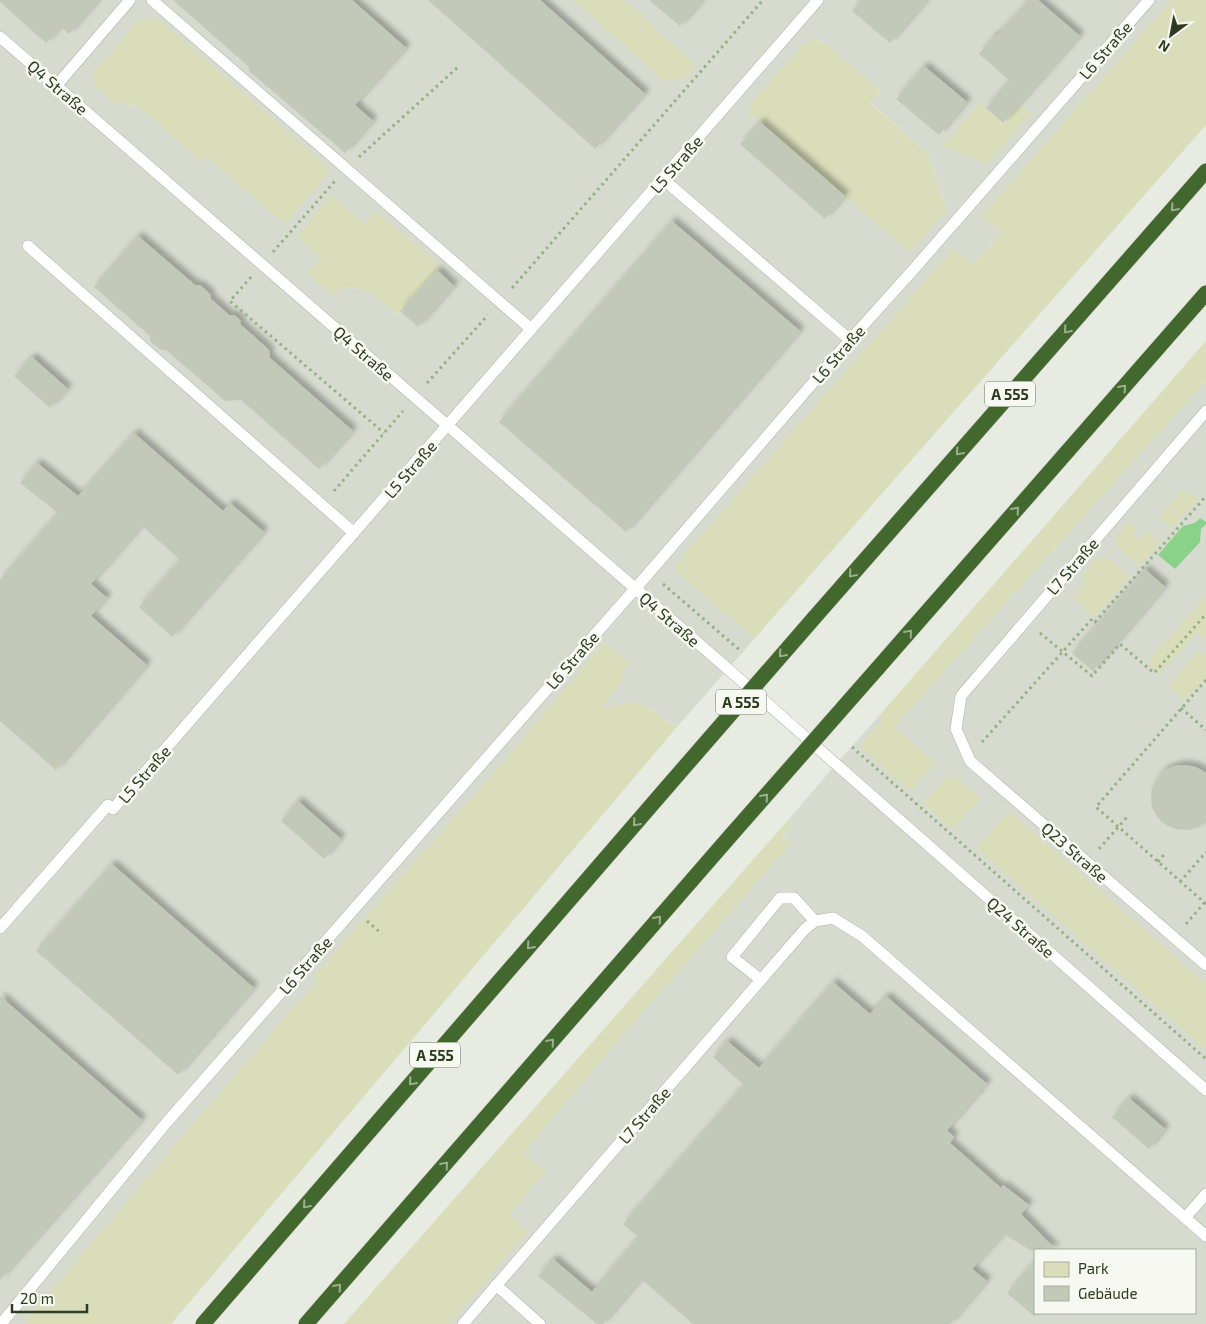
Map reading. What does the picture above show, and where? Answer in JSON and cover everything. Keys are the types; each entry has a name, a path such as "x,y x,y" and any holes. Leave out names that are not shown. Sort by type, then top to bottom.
{"highway":[{"name":"A 555","path":"203,1324 814,618 1206,171"},
{"path":"306,1324 1206,293"}],"lane":[{"path":"56,86 130,0"},
{"path":"152,0 531,329"},
{"name":"L5 Straße","path":"0,928 108,805 114,809 818,0"},
{"name":"L6 Straße","path":"0,1324 173,1115 1149,0"},
{"name":"Q4 Straße","path":"0,37 836,764"},
{"path":"664,178 850,340"},
{"path":"28,246 354,533"},
{"name":"L7 Straße","path":"956,729 961,696 1206,411"},
{"name":"Q23 Straße","path":"956,729 970,761 1206,965"},
{"name":"Q24 Straße","path":"836,764 1206,1090"},
{"path":"760,980 732,957 780,898 794,898 815,921 833,918 862,936 1206,1236"},
{"name":"L7 Straße","path":"463,1324 760,980 805,929 815,921"},
{"path":"1185,1218 1206,1194"},
{"path":"496,1285 540,1324"}],"path":[{"path":"322,505 762,0"},
{"path":"230,301 384,433"},
{"path":"968,757 1092,619 1095,622 1206,496"},
{"path":"649,572 742,652"},
{"path":"1026,620 1092,676 1120,644 1154,673 1206,614"},
{"path":"1183,928 1205,904 1117,828 1096,807 1206,680"},
{"path":"1181,708 1206,730"},
{"path":"852,747 1206,1059"},
{"path":"1096,852 1127,817"},
{"path":"1158,862 1166,852"},
{"path":"1180,882 1206,852"}],"shaded area":[{"path":"0,0 1191,0 992,225 1001,232 973,266 963,257 686,581 755,638 677,727 638,702 120,1324 0,1324","holes":["157,18 206,157 202,161 139,107 114,101","816,39 827,45 880,91 870,102 928,154 947,210 909,251 749,113","979,104 1003,123 943,146","376,212 440,266 397,315 369,291 346,287 306,274 321,258 365,224"]},
{"path":"1206,381 1206,1324 377,1324 630,1027 792,843 783,835 792,822 789,819 879,716 894,727"},
{"path":"1200,518 1206,524 1201,529 1200,542 1175,569 1158,555 1183,526 1195,523"}],"green space":[{"path":"573,0 624,0 656,28 655,30 697,65 687,77 664,81"},
{"path":"1172,0 1206,0 1206,125 755,638 675,570 680,559 953,249 974,265 1001,232 981,216"},
{"path":"157,18 331,170 285,224 206,157 202,162 139,107 113,101 96,87 93,73 139,20"},
{"path":"816,39 827,45 880,91 870,103 928,154 947,210 909,252 749,113 749,106 805,42"},
{"path":"979,103 1002,123 1020,104 1030,114 987,164 943,146"},
{"path":"331,195 365,224 376,211 441,266 397,315 369,291 346,287 332,296 306,274 321,258 297,236"},
{"path":"1206,341 1206,381 894,727 936,763 911,791 859,746 883,719 879,716"},
{"path":"1183,489 1198,499 1172,528 1158,518"},
{"path":"1128,523 1138,528 1133,535 1138,540 1147,530 1161,542 1140,566 1119,549 1115,538"},
{"path":"1097,558 1108,558 1130,576 1095,617 1073,598 1086,582 1081,578"},
{"path":"1206,595 1206,640 1197,633 1159,674 1147,663"},
{"path":"604,643 630,663 621,674 625,677 601,709 638,702 677,727 171,1324 23,1324 318,980 314,977 362,920 473,797"},
{"path":"1199,651 1206,657 1206,677 1185,700 1168,687"},
{"path":"947,776 951,780 955,776 981,798 953,830 923,804"},
{"path":"1009,811 1206,984 1206,1050 976,848"},
{"path":"789,819 792,822 783,835 792,843 630,1027 523,1153 546,1172 509,1215 528,1231 449,1324 344,1324"}],"building":[{"path":"0,0 99,0 69,34 61,27 46,43"},
{"path":"173,0 352,0 406,48 355,105 373,121 345,153 248,70 250,68"},
{"path":"428,0 540,0 645,94 595,149"},
{"path":"649,0 703,0 680,26"},
{"path":"861,0 927,0 890,43 852,11"},
{"path":"1029,0 1038,0 1080,36 1003,123 986,108 1010,81 979,54"},
{"path":"924,66 967,102 939,135 896,99"},
{"path":"760,122 845,196 825,219 740,144"},
{"path":"672,221 800,331 626,532 499,422"},
{"path":"138,236 195,285 200,285 210,294 211,299 229,315 234,315 240,320 241,325 269,350 270,358 353,431 319,469 241,400 225,401 166,350 161,350 150,341 150,336 94,287"},
{"path":"437,270 454,286 418,327 400,311"},
{"path":"32,357 68,389 50,408 14,376"},
{"path":"134,433 223,511 230,503 264,532 172,637 139,607 180,560 142,526 91,584 107,598 91,616 147,665 56,770 0,721 0,580 58,513 20,483 37,463 78,496"},
{"path":"1145,569 1165,587 1093,671 1072,653"},
{"path":"1185,765 1196,767 1206,773 1206,822 1197,828 1187,830 1176,829 1166,825 1158,818 1152,808 1151,798 1152,787 1165,770"},
{"path":"298,801 341,839 324,859 281,821"},
{"path":"112,864 254,988 178,1075 36,951"},
{"path":"833,982 870,1014 886,996 987,1084 947,1130 954,1137 950,1143 1001,1188 1003,1185 1029,1205 1021,1214 1055,1249 1030,1250 1004,1234 972,1269 987,1281 950,1324 693,1324 641,1279 603,1324 597,1324 538,1276 553,1259 592,1292 638,1237 623,1224 744,1085 713,1057 727,1041 759,1068"},
{"path":"0,996 142,1120 0,1280"},
{"path":"1129,1098 1165,1129 1149,1149 1112,1117"},
{"path":"1034,1261 1035,1317 1007,1293"}]}
